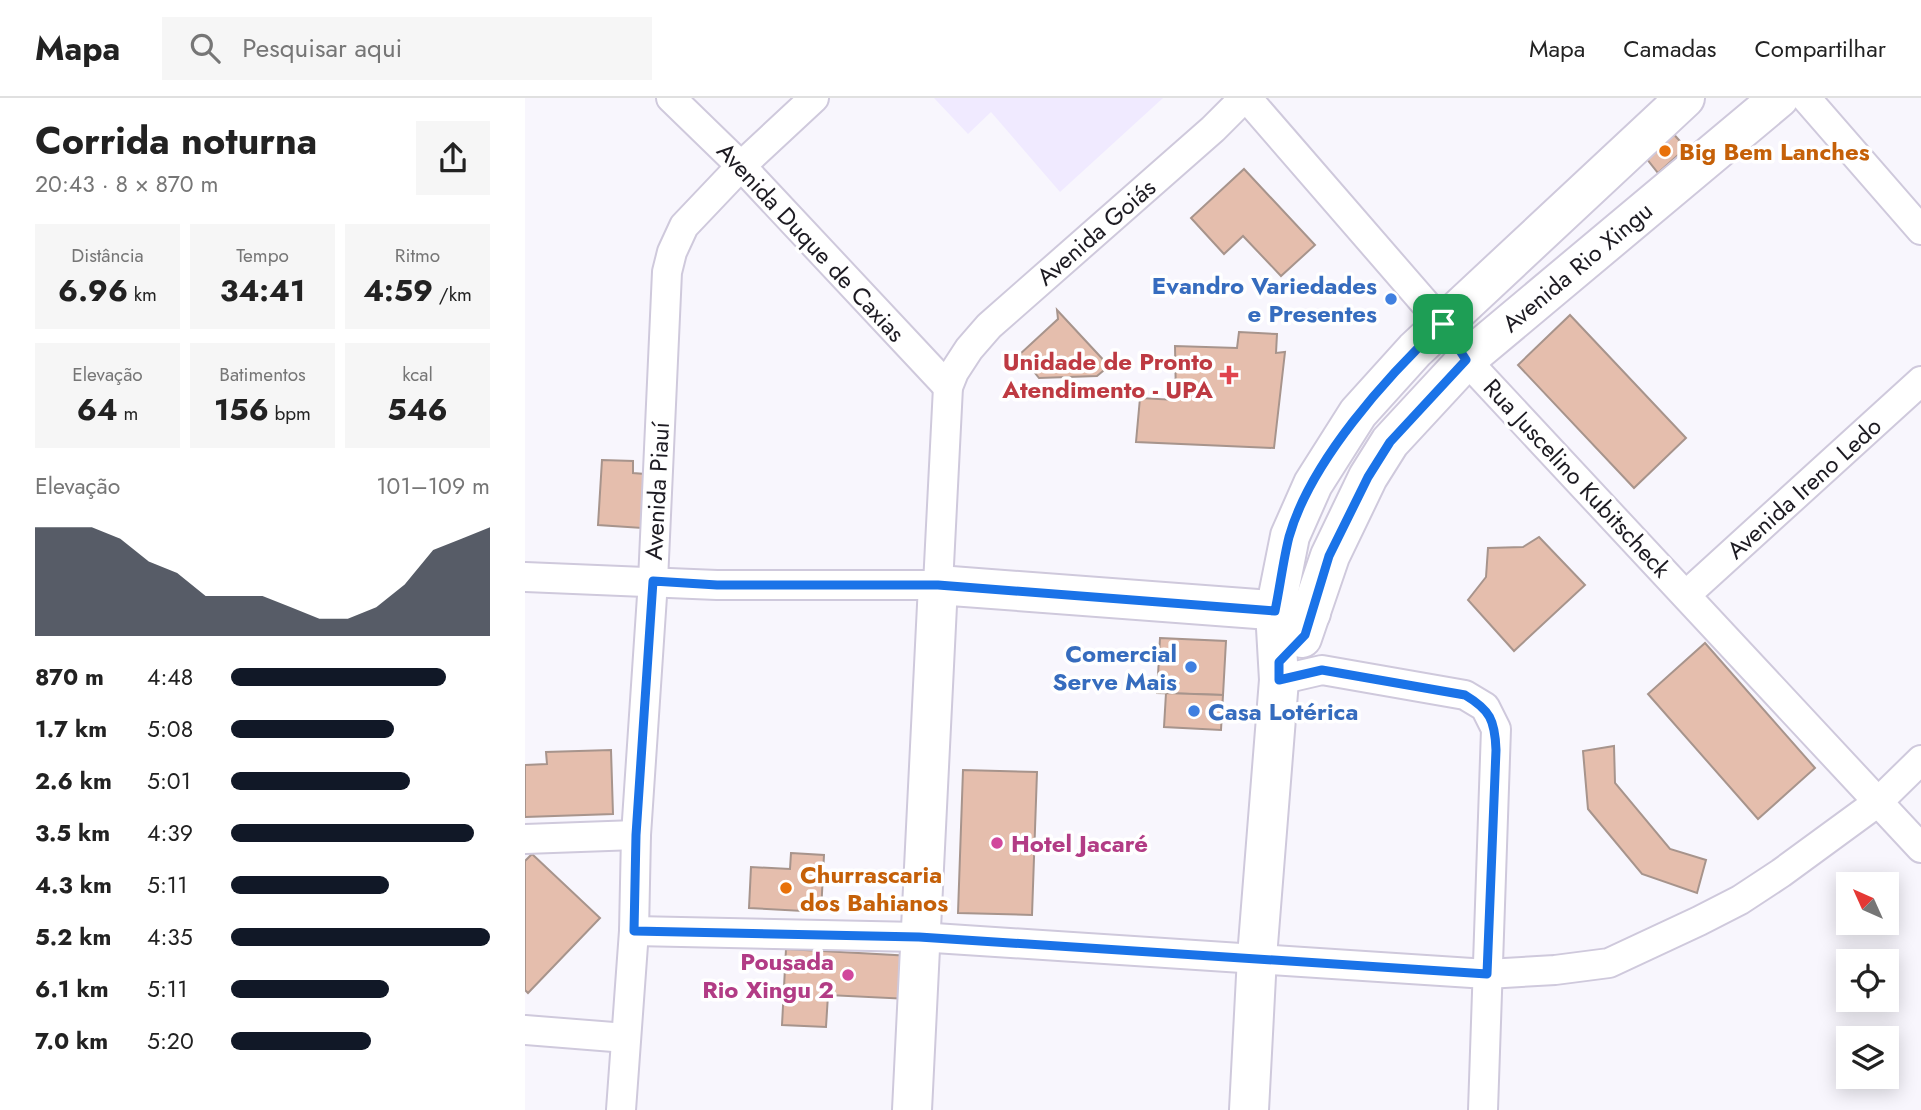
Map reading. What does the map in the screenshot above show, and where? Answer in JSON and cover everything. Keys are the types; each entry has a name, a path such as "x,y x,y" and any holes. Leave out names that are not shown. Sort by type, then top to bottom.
{"main road":[{"name":"Avenida Rio Xingu","path":"1279,671 1305,635 1293,612 1290,536 1313,484 1358,413 1415,350 1685,98"},
{"name":"Avenida Rio Xingu","path":"1293,612 1329,556 1368,477 1390,442 1466,360 1779,98"},
{"path":"912,1110 938,585 1293,612"},
{"path":"1249,1110 1257,957 1279,671"}],"street":[{"name":"Avenida Duque de Caxias","path":"671,98 951,379"},
{"name":"Avenida Piauí","path":"621,1110 634,931 636,835 653,581 667,272 672,252 684,226 741,166 814,98"},
{"name":"Rua Juscelino Kubitscheck","path":"1245,98 1443,324 1466,360 1921,848"},
{"name":"Avenida Goiás","path":"951,379 968,349 989,326 1245,98"},
{"path":"1806,98 1921,230"},
{"path":"525,577 717,585 938,585 951,379"},
{"name":"Avenida Ireno Ledo","path":"1687,594 1921,381"},
{"path":"1279,671 1322,670 1465,695 1485,707 1496,729 1483,1110"},
{"path":"634,931 919,937 1487,974 1555,970 1609,963 1739,900 1878,802 1921,760"},
{"path":"525,839 636,835"},
{"path":"525,1030 626,1038"}],"shaded area":[{"path":"934,98 1163,98 1060,192 991,112 968,134"}],"building":[{"name":"Big Bem Lanches","path":"1670,130 1686,148 1658,173 1643,154"},
{"path":"1244,169 1315,245 1281,276 1243,236 1224,254 1191,218"},
{"path":"1057,310 1109,366 1097,376 1039,378 1020,354 1058,319"},
{"path":"1570,315 1686,438 1634,488 1518,365"},
{"name":"Unidade de Pronto Atendimento - UPA","path":"1239,332 1277,334 1276,353 1285,352 1274,448 1136,442 1140,398 1176,400 1175,346 1237,348"},
{"path":"602,460 633,461 633,473 645,474 642,528 598,525"},
{"path":"1539,537 1585,585 1514,651 1468,600 1486,577 1488,548 1523,547"},
{"name":"Comercial Serve Mais","path":"1160,638 1226,641 1223,695 1157,693"},
{"path":"1705,643 1815,768 1758,819 1648,694"},
{"name":"Casa Lotérica","path":"1166,693 1223,695 1221,730 1164,727"},
{"path":"1614,746 1615,783 1670,849 1706,860 1697,893 1642,874 1588,809 1583,751"},
{"path":"611,750 613,814 525,817 525,765 547,764 546,752"},
{"name":"Hotel Jacaré","path":"963,770 1037,772 1032,915 958,913"},
{"name":"Churrascaria dos Bahianos","path":"791,853 824,855 821,912 749,908 751,867 790,869"},
{"path":"532,854 600,918 528,993 525,990 525,861"},
{"name":"Pousada Rio Xingu 2","path":"786,949 912,956 909,999 828,995 826,1027 782,1025"}],"place":[{"name":"Big Bem Lanches","path":"1665,151"},
{"name":"Evandro Variedades e Presentes","path":"1391,299"},
{"name":"Unidade de Pronto Atendimento - UPA","path":"1229,375"},
{"name":"Comercial Serve Mais","path":"1191,667"},
{"name":"Casa Lotérica","path":"1194,711"},
{"name":"Hotel Jacaré","path":"997,843"},
{"name":"Churrascaria dos Bahianos","path":"786,888"},
{"name":"Pousada Rio Xingu 2","path":"848,975"}],"route":[{"path":"1443,324 1466,360 1390,442 1368,477 1329,556 1305,635 1279,662 1279,680 1322,670 1367,680 1465,695 1485,707 1496,729 1487,974 919,937 634,931 636,835 653,581 717,585 938,585 1275,611 1290,536 1313,484 1358,413 1415,350 1443,324"}]}
